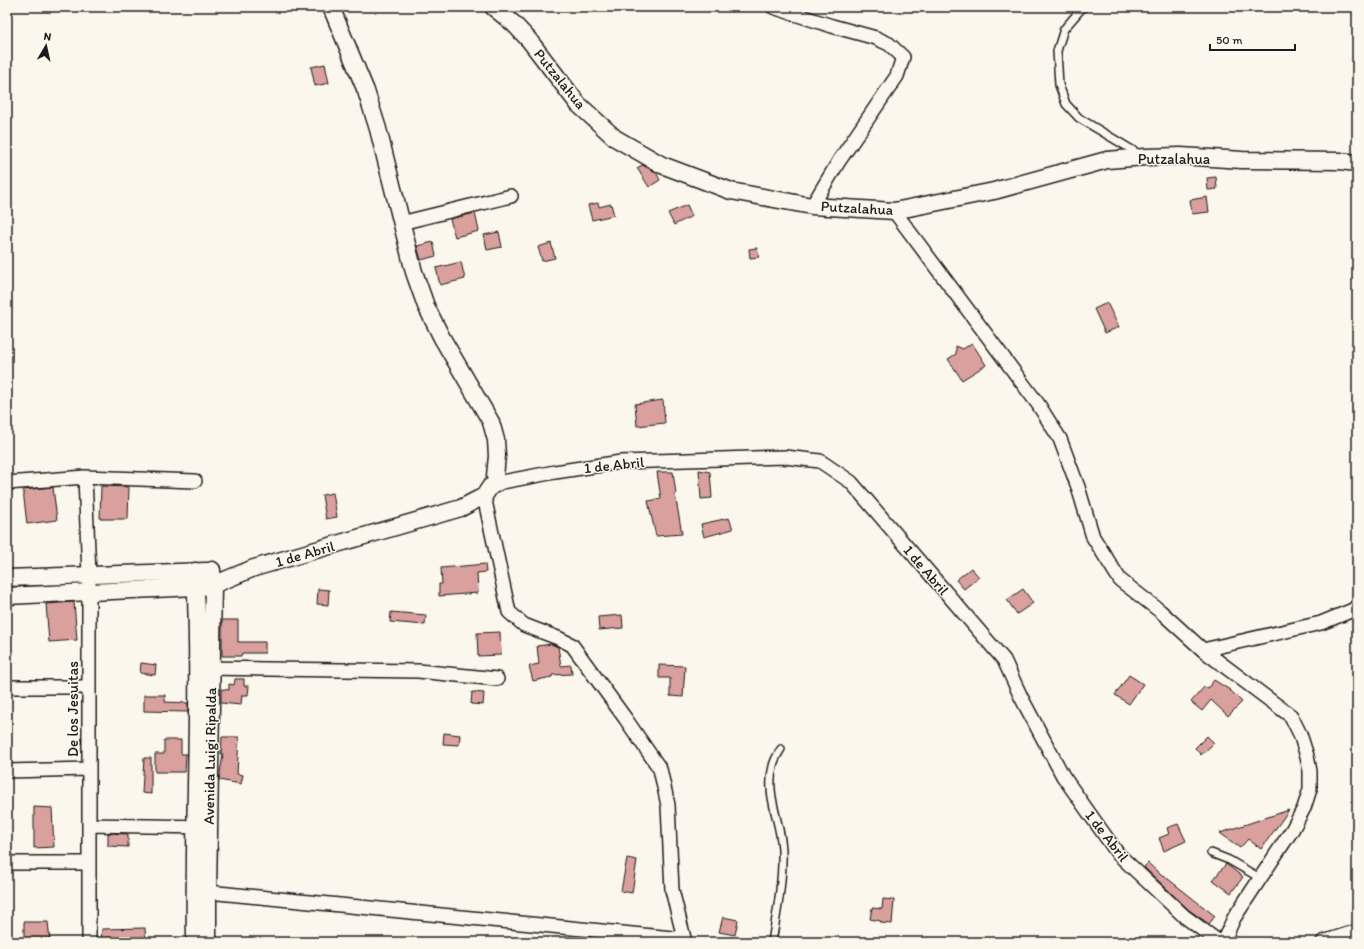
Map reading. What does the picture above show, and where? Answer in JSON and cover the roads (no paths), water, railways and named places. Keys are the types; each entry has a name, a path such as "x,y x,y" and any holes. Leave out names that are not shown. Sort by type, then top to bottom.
{"street":[{"path":"331,7 366,91 378,129 414,272 426,306 442,338 491,422 496,440 497,456 495,476 497,483"},
{"name":"Putzalahua","path":"492,7 514,24 529,40 578,104 615,138 662,165 731,191 812,206 894,211 994,191 1107,160 1145,157 1181,156 1242,160 1340,161 1357,163"},
{"path":"773,7 876,38 889,44 903,57 897,76 839,162 812,206"},
{"path":"401,222 511,196"},
{"path":"894,211 1038,404 1060,439 1078,487 1093,536 1120,580 1160,611 1203,650 1291,716 1300,734 1310,772 1310,789 1304,808 1292,830 1234,918 1223,942"},
{"name":"1 de Abril","path":"7,596 196,587 213,578 240,575 254,568 461,508 484,496 490,487 497,483 555,472 621,462 785,457 820,461 850,482 1004,660 1021,697 1063,776 1118,854 1184,916 1219,942"},
{"path":"7,483 85,477 195,481"},
{"name":"De los Jesuitas","path":"85,477 89,574 89,942"},
{"path":"208,892 592,936 684,940 672,890 668,805 660,769 572,645 524,625 509,612 484,496"},
{"name":"1 de Abril","path":"7,578 196,571 213,578"},
{"name":"Avenida Luigi Ripalda","path":"196,571 196,587 204,668"},
{"name":"Avenida Luigi Ripalda","path":"195,942 202,827 204,668 213,578"},
{"path":"1203,650 1321,623 1353,610 1357,606"},
{"path":"204,668 418,671 497,679"},
{"path":"7,687 89,687"},
{"path":"7,772 89,770"},
{"path":"89,825 202,827"},
{"name":"Avenida Luigi Ripalda","path":"202,827 208,892 208,942"},
{"path":"7,863 89,863"},
{"path":"1323,942 1357,931"}],"lane":[{"path":"1083,7 1064,29 1057,52 1059,85 1066,104 1079,118 1145,157"},
{"path":"772,942 782,873 782,849 779,827 772,802 770,780 773,764 781,749"},
{"path":"1211,853 1229,860 1260,878"}]}
